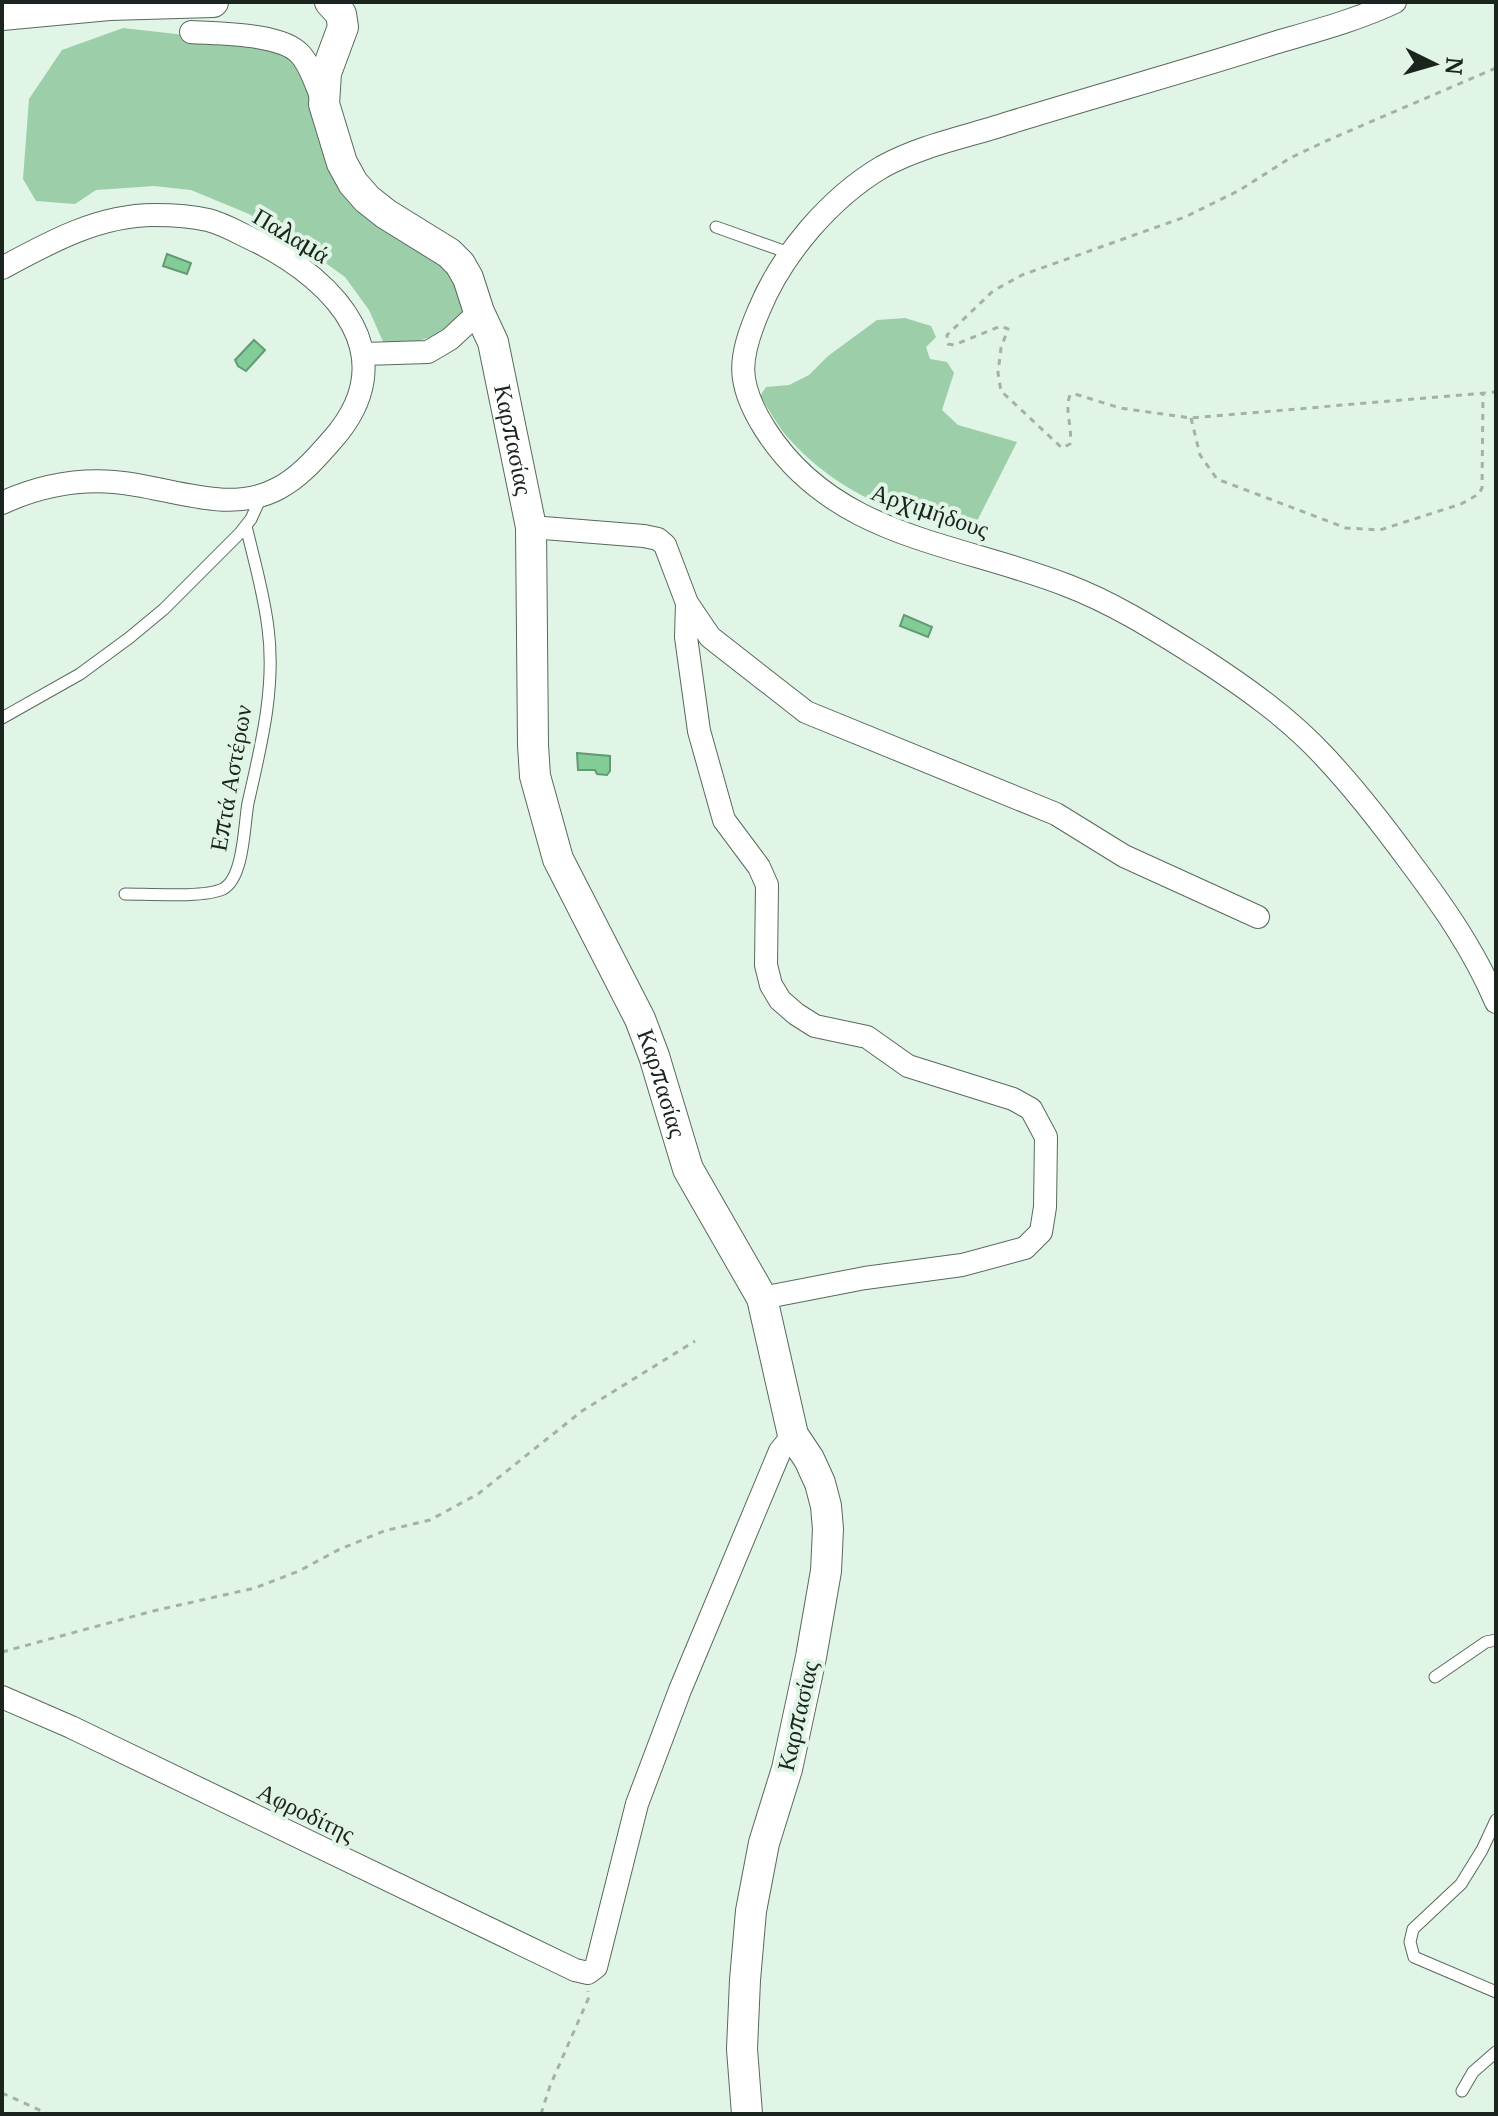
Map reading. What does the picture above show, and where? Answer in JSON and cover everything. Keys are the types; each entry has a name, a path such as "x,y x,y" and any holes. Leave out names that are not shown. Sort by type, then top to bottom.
{"street":[{"path":"2,15 109,5 213,2"},
{"name":"Καρπασίας","path":"324,104 326,73 343,27 341,14 330,2"},
{"name":"Αρχιμήδους","path":"1395,2 1326,27 1024,118 888,164 852,186 805,235 764,297 745,342 741,368 746,394 775,444 808,482 844,507 876,524 1019,568 1095,598 1201,659 1255,696 1321,753 1374,814 1457,927 1480,965 1496,1002"},
{"name":"Καρπασίας","path":"191,32 270,40 294,48 306,61 324,104 342,163 353,183 386,214 449,253 468,278 493,342 531,527 533,745 535,776 546,819 558,859 640,1019 688,1169 762,1298 793,1435 809,1459 823,1495 828,1529 826,1571 787,1769 764,1843 751,1911 742,2049 747,2114"},
{"name":"Παλαμά","path":"2,268 100,222 153,215 211,220 267,247 320,282 346,311 364,354 360,393 340,431 291,481 261,497 231,502 141,485 91,482 37,490 2,503"},
{"path":"364,354 428,352 450,339 479,312"},
{"path":"531,527 658,539 665,545 687,603 710,637 806,712 1056,814 1124,856 1258,917"},
{"path":"687,603 686,637 699,731 724,820 759,867 767,885 766,965 771,985 780,1000 815,1026 867,1037 908,1066 1013,1099 1031,1109 1046,1137 1045,1207 1041,1232 1025,1248 962,1265 865,1278 762,1298"},
{"path":"588,1973 596,1967 637,1804 680,1690 780,1451 793,1435"},
{"name":"Αφροδίτης","path":"2,1697 71,1727 561,1964 588,1973"}],"lane":[{"path":"716,227 792,254"},
{"path":"2,718 80,674 164,609 246,526 261,497"},
{"name":"Επτά Αστέρων","path":"125,894 194,893 223,888 233,879 240,861 248,803 263,745 269,660 269,629 246,526"},
{"path":"1435,1677 1486,1642 1496,1640"},
{"path":"1496,1820 1461,1884 1413,1929 1410,1942 1414,1957 1496,1992"},
{"path":"1462,2091 1473,2072 1496,2052"}],"path":[{"path":"1496,68 1290,158 1240,190 1185,217 1022,275 993,291 947,335 948,344 954,345 1001,326 1008,329 1001,348 998,373 1001,391 1062,448 1070,444 1067,400 1075,394 1120,408 1191,418 1496,392"},
{"path":"1191,418 1200,455 1217,479 1346,528 1380,530 1461,504 1479,494 1482,488 1483,394"},
{"path":"2,1652 153,1611 255,1588 384,1531 430,1520 478,1494 582,1411 695,1341"},
{"path":"541,2114 589,1997 588,1973"},
{"path":"2,2093 48,2114"}],"shaded area":[{"path":"123,28 247,42 298,59 338,170 447,259 470,312 449,328 430,337 385,346 369,310 345,277 292,239 249,214 191,190 154,186 96,190 75,204 36,201 23,179 29,99 62,50"},
{"path":"167,254 191,263 187,274 163,266"},
{"path":"905,318 931,326 936,337 926,347 930,359 947,362 954,373 942,410 958,425 1017,442 970,535 920,520 852,490 811,461 787,437 760,396 766,387 789,385 809,375 828,356 877,320"},
{"path":"254,340 265,350 246,371 235,360"},
{"path":"904,615 932,627 928,637 900,626"},
{"path":"577,753 610,756 610,771 607,775 597,774 595,770 578,770"}]}
